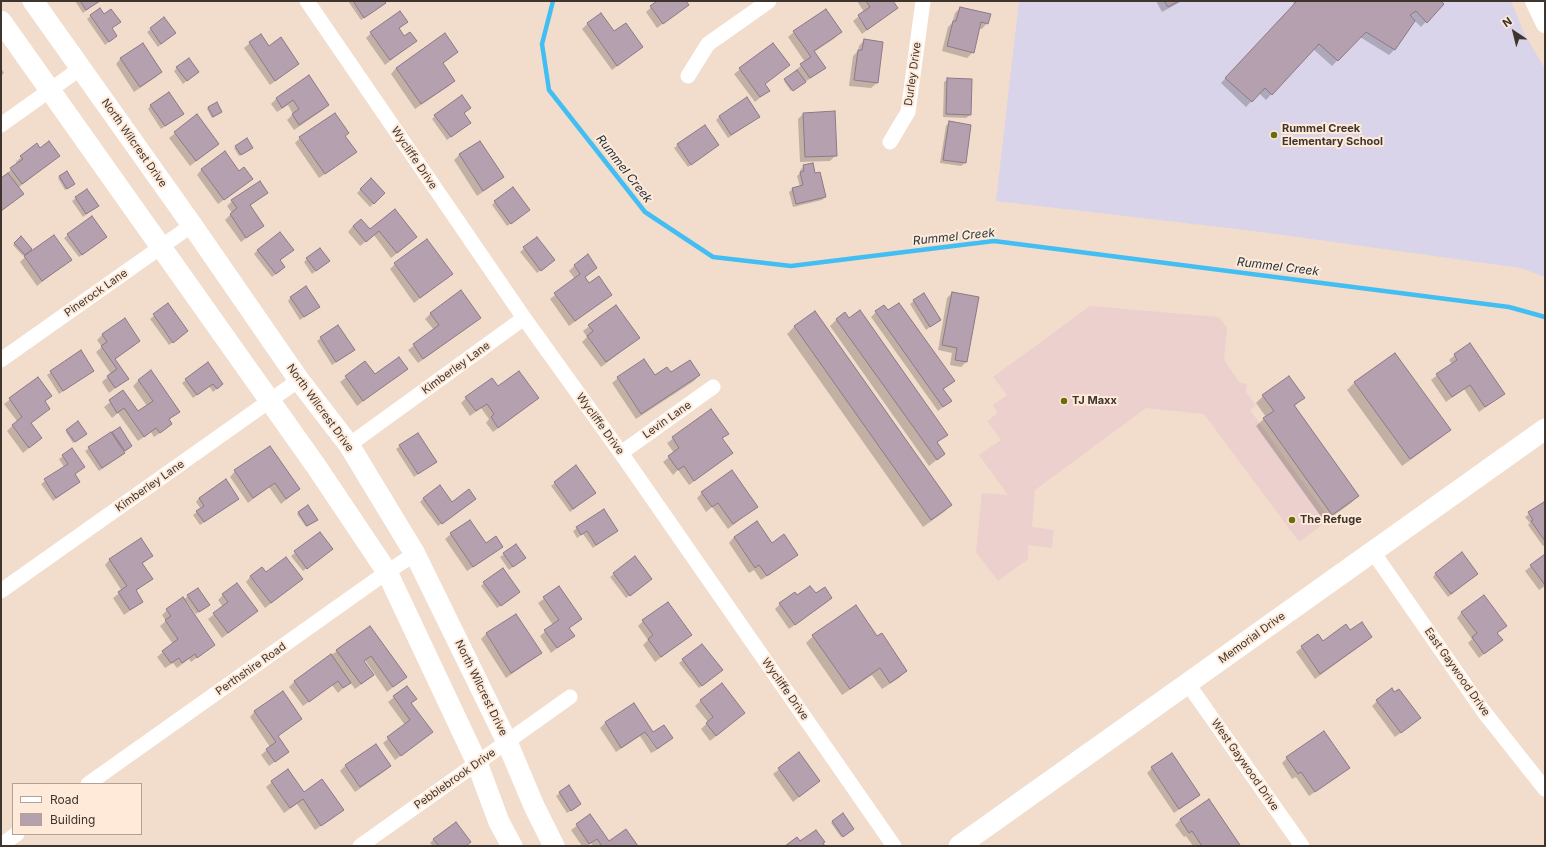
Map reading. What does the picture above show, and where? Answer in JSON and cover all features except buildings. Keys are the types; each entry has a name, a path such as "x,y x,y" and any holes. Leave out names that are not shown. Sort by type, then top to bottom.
{"main road":[{"name":"North Wilcrest Drive","path":"33,1 192,225 299,380 349,445 415,554 507,742 534,806 554,846"},
{"path":"1,21 316,466 387,572 477,764 499,822 512,846"},
{"name":"Memorial Drive","path":"959,846 1545,429"}],"street":[{"name":"Wycliffe Drive","path":"306,1 524,318 621,452 894,846"},
{"path":"688,76 708,44 769,1"},
{"name":"Durley Drive","path":"890,142 908,112 923,1"},
{"path":"1534,1 1545,24"},
{"path":"1,125 80,68"},
{"name":"Pinerock Lane","path":"1,360 192,225"},
{"name":"Kimberley Lane","path":"349,445 524,318"},
{"name":"Kimberley Lane","path":"1,591 299,380"},
{"name":"Levin Lane","path":"621,452 713,387"},
{"name":"East Gaywood Drive","path":"1373,552 1484,712 1545,789"},
{"name":"Perthshire Road","path":"89,783 387,572 415,554"},
{"name":"West Gaywood Drive","path":"1188,684 1302,846"},
{"name":"Pebblebrook Drive","path":"360,846 570,697"},
{"path":"1,845 16,835"}],"shaded area":[{"name":"Rummel Creek Elementary School","path":"1019,1 1511,1 1524,33 1545,69 1545,277 1521,268 1254,231 996,201"},
{"path":"1090,306 1219,317 1227,328 1224,360 1240,383 1247,384 1246,392 1256,405 1250,410 1330,519 1299,542 1204,414 1146,408 1035,490 1032,527 1054,530 1052,548 1028,545 1028,559 998,581 976,552 982,493 1008,495 979,455 1001,440 987,421 998,413 993,405 1007,395 993,377"}],"waterway":[{"name":"Rummel Creek","path":"553,1 542,44 549,90 645,212 713,257 791,266 994,241 1509,307 1545,317"}],"place":[{"name":"Rummel Creek Elementary School","path":"1274,135"},
{"name":"TJ Maxx","path":"1064,401"},
{"name":"The Refuge","path":"1292,520"}]}
